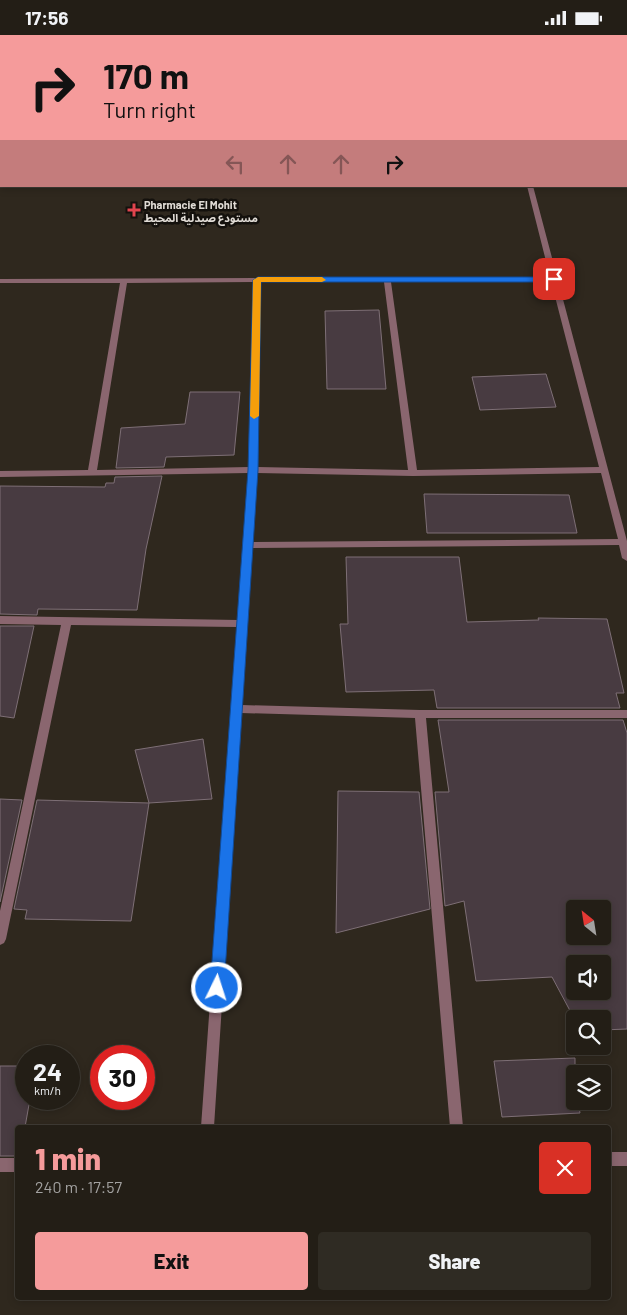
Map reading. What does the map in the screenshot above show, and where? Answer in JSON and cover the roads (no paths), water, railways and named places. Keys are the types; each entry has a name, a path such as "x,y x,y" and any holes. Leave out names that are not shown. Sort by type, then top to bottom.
{"street":[{"path":"530,187 627,558"},
{"path":"387,279 413,473"},
{"path":"0,281 554,279"},
{"path":"92,473 124,280"},
{"path":"207,1125 253,470 258,280"},
{"path":"0,474 253,470 413,473 604,470"},
{"path":"248,545 623,542"},
{"path":"0,620 243,624"},
{"path":"0,939 67,621"},
{"path":"237,709 420,714 627,714"},
{"path":"420,714 456,1125"},
{"path":"611,1159 627,1159"},
{"path":"0,1165 15,1165"}],"place":[{"name":"Pharmacie El Mohit مستودع صيدلية المحيط","path":"134,210"}]}
